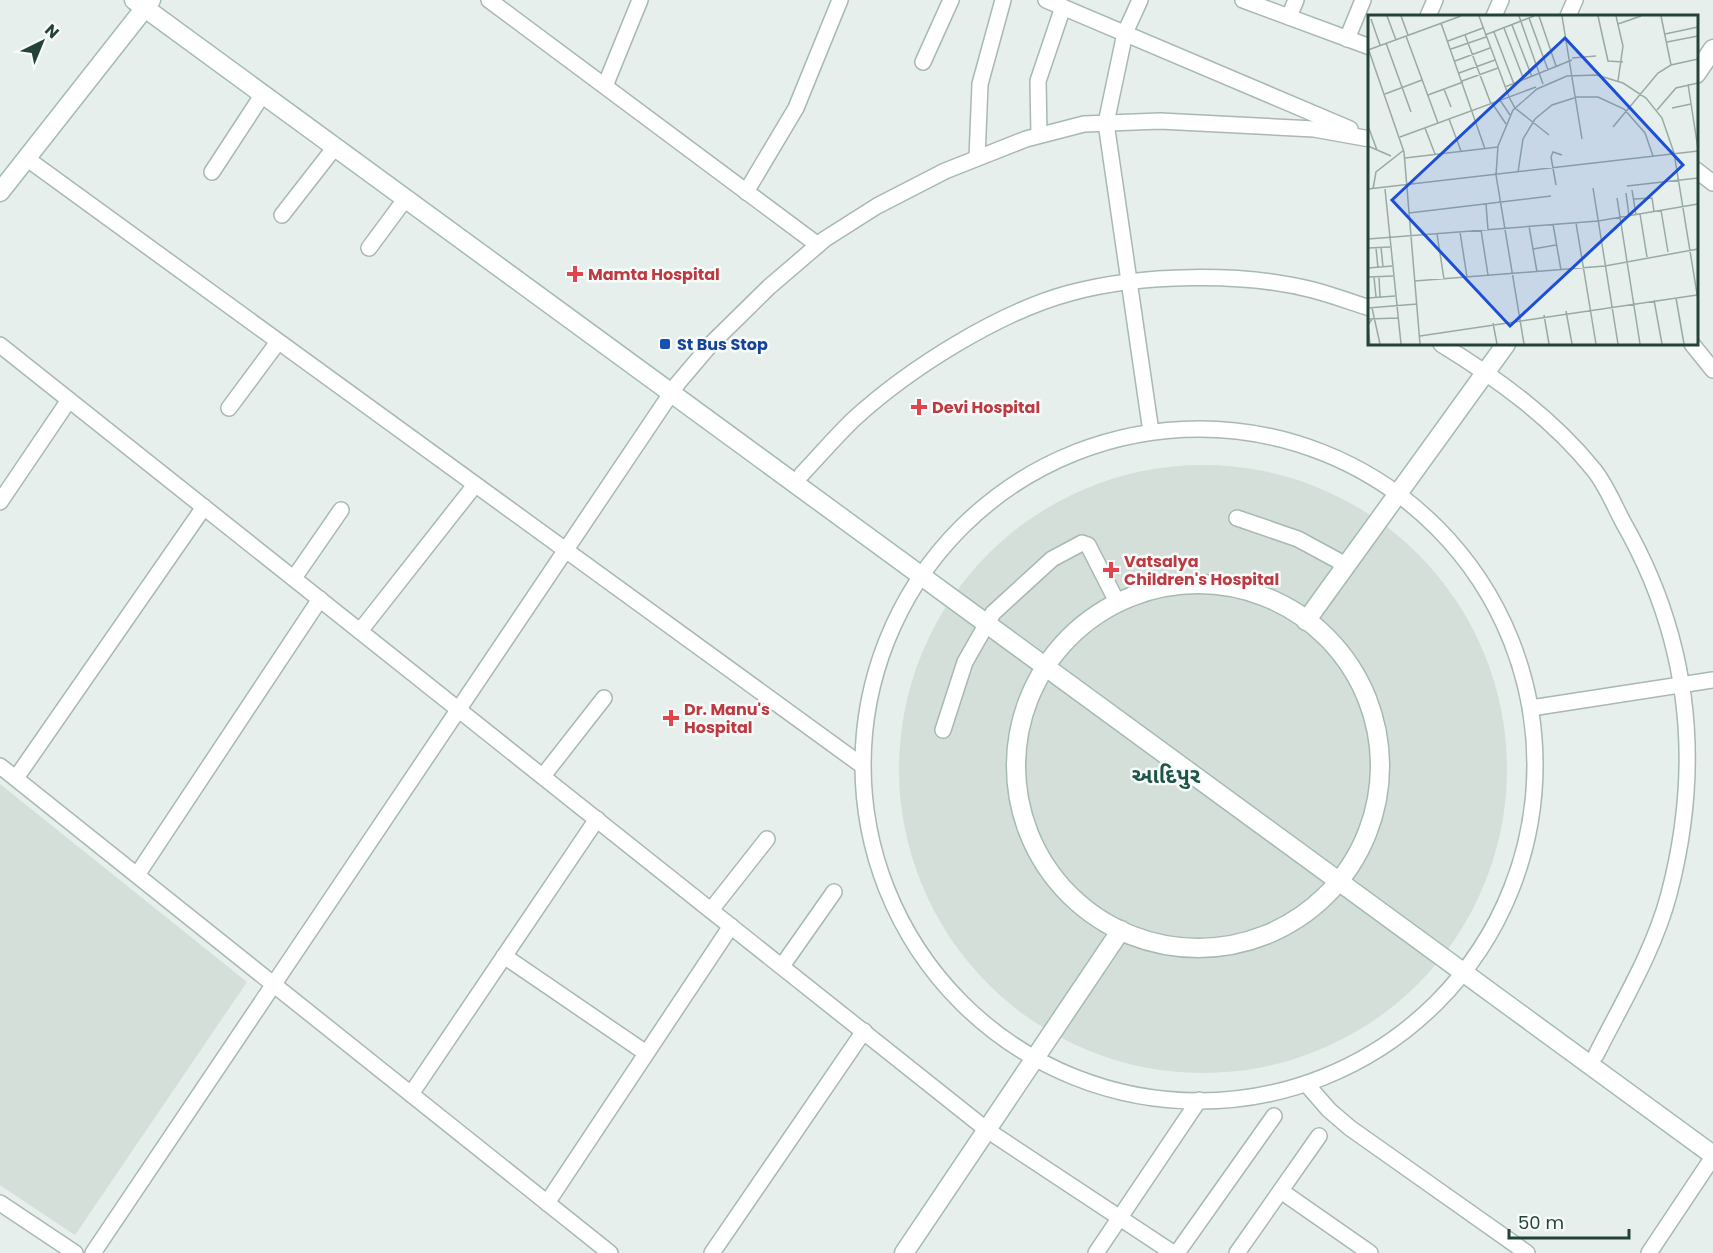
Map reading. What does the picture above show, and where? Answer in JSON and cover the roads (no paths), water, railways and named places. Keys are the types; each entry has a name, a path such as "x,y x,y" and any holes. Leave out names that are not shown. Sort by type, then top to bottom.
{"main road":[{"path":"146,2 335,147 675,388 802,474 925,571"},
{"path":"0,192 146,2"},
{"path":"146,2 1467,968 1713,1156"},
{"path":"1698,71 1713,49"},
{"path":"1306,621 1505,345"},
{"path":"1190,584 1234,588 1268,598 1319,631 1346,661 1364,692 1375,724 1380,763 1378,788 1370,826 1343,877 1306,913 1276,930 1242,942 1206,948 1161,944 1121,930 1102,920 1071,896 1046,866 1028,831 1019,802 1016,762 1020,724 1032,689 1048,661 1073,632 1101,611 1118,602 1161,587 1190,584"},
{"path":"904,1253 1121,930"},
{"path":"1467,968 1596,1055 1713,1141"}],"street":[{"path":"489,0 818,245"},
{"path":"604,86 640,0"},
{"path":"746,192 796,108 840,0"},
{"path":"923,62 951,0"},
{"path":"977,158 980,84 1003,0"},
{"path":"1046,0 1368,137"},
{"path":"1140,0 1125,33 1106,123 1151,432"},
{"path":"1243,0 1368,46"},
{"path":"1289,17 1296,0"},
{"path":"1347,39 1363,0"},
{"path":"1428,15 1435,0"},
{"path":"1494,15 1501,0"},
{"path":"1568,15 1575,0"},
{"path":"1039,135 1038,81 1063,7"},
{"path":"212,172 263,94"},
{"path":"93,1253 675,388 712,343 769,287 818,245 877,206 945,171 1039,135 1084,124 1160,121 1314,129 1368,138"},
{"path":"282,215 335,147"},
{"path":"26,158 860,764"},
{"path":"1698,172 1713,183"},
{"path":"369,248 406,198"},
{"path":"802,474 855,418 925,364 991,324 1070,293 1153,279 1235,279 1311,290 1368,307"},
{"path":"229,408 278,342"},
{"path":"0,345 987,1130 1175,1253 1274,1116"},
{"path":"1443,345 1486,371 1533,407 1595,471 1642,554 1680,665 1688,742 1686,815 1668,896 1645,959 1596,1055"},
{"path":"1693,345 1713,370"},
{"path":"0,502 69,400"},
{"path":"1202,426 1296,440 1348,461 1398,493 1454,545 1498,604 1531,708 1538,785 1523,854 1498,916 1467,968 1423,1016 1377,1052 1310,1086 1199,1100 1132,1093 1089,1083 1032,1063 975,1017 938,977 909,937 883,884 866,828 860,764 869,693 891,631 925,571 978,511 1029,476 1096,445 1128,434 1151,432 1202,426"},
{"path":"360,631 475,484"},
{"path":"16,778 204,507"},
{"path":"294,578 341,510"},
{"path":"1237,518 1299,538 1346,565"},
{"path":"943,730 965,662 990,618 1052,559 1082,543 1092,550 1118,602"},
{"path":"137,875 320,599"},
{"path":"1531,708 1713,680"},
{"path":"543,776 604,698"},
{"path":"0,766 610,1253"},
{"path":"411,1094 597,819"},
{"path":"711,910 766,839"},
{"path":"782,966 834,892"},
{"path":"547,1203 731,926"},
{"path":"504,956 646,1053"},
{"path":"712,1253 864,1031"},
{"path":"1310,1086 1329,1110 1350,1128 1527,1253"},
{"path":"1096,1253 1199,1100"},
{"path":"1237,1253 1319,1136"},
{"path":"1649,1253 1713,1156"},
{"path":"1281,1191 1370,1253"},
{"path":"0,1203 75,1253"}],"place":[{"name":"Mamta Hospital","path":"575,274"},
{"name":"St Bus Stop","path":"665,344"},
{"name":"Devi Hospital","path":"919,407"},
{"name":"Vatsalya Children's Hospital","path":"1111,570"},
{"name":"Dr. Manu's Hospital","path":"671,718"}],"district":[{"name":"આદિપુર","path":"1166,775"}]}
